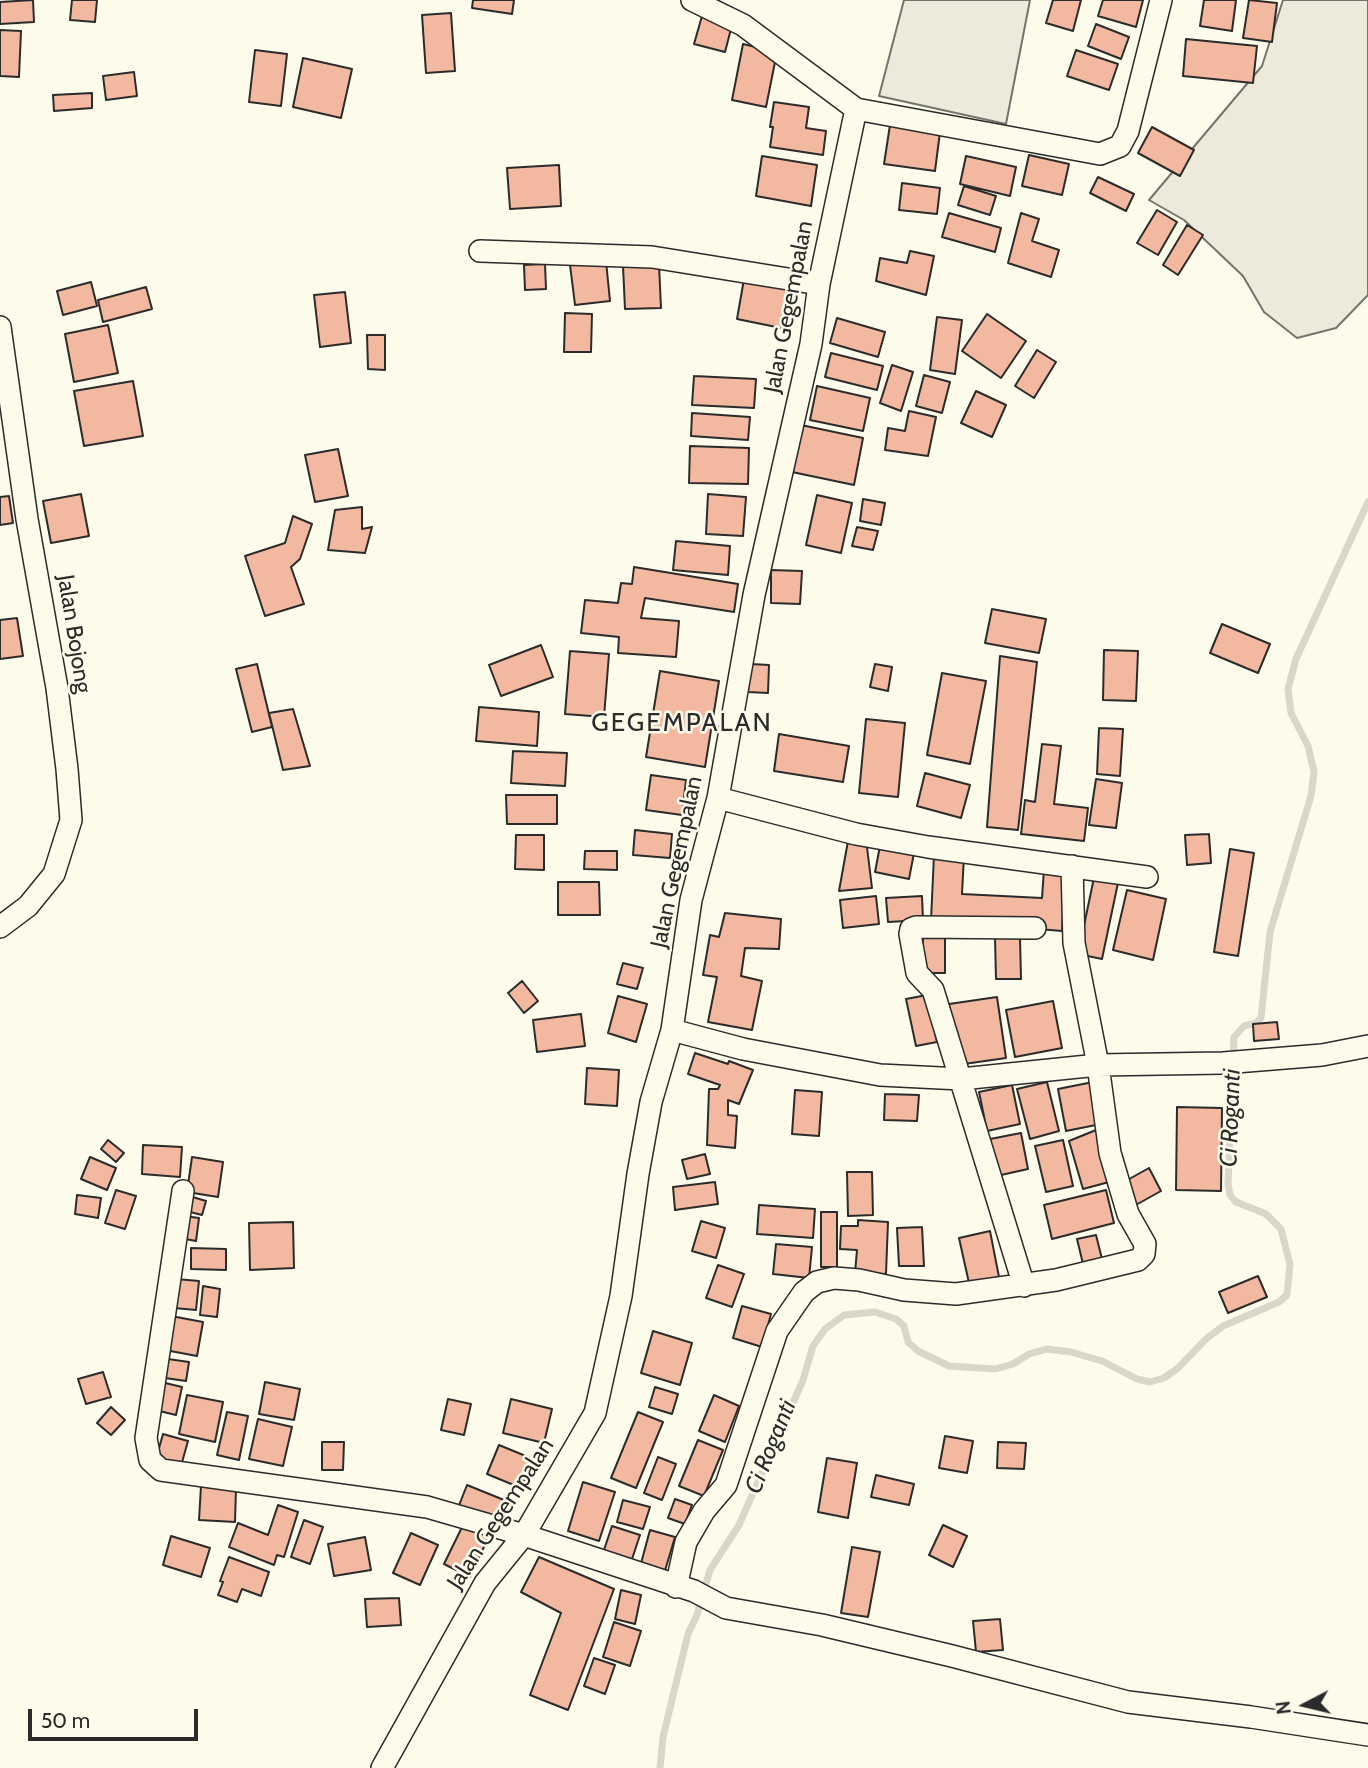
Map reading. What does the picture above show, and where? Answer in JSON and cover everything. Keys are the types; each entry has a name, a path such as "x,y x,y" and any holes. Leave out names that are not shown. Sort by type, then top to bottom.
{"street":[{"path":"692,0 743,25 856,109 1100,154 1120,146 1128,131 1161,0"},
{"name":"Jalan Gegempalan","path":"382,1768 485,1583 524,1535 595,1413 621,1296 638,1174 652,1102 671,1031 691,900 718,799 754,595 811,344 819,285 856,109"},
{"path":"480,251 652,257 819,285"},
{"name":"Jalan Bojong","path":"0,327 27,519 57,688 71,820 54,874 28,906 0,927"},
{"path":"718,799 856,834 929,847 1147,877"},
{"path":"685,1589 686,1542 704,1511 726,1485 777,1331 803,1292 817,1282 834,1278 859,1280 904,1290 956,1294 1024,1286 1138,1260 1146,1250 1128,1214 1110,1153 1098,1065 1074,943 1072,866"},
{"path":"1024,1286 933,990 917,973 911,929 1035,928"},
{"path":"671,1031 743,1049 880,1075 961,1079 1098,1065 1232,1062 1322,1055 1368,1046"},
{"path":"183,1191 146,1438 147,1454 153,1465 161,1470 427,1507 524,1535 685,1589 726,1608 822,1625 1128,1702 1368,1735"}],"shaded area":[{"path":"904,0 1030,0 1006,124 879,96"},
{"path":"1283,0 1368,0 1368,295 1336,328 1297,338 1264,312 1243,276 1184,220 1149,200 1262,66"}],"building":[{"path":"33,0 34,22 0,24 0,2"},
{"path":"72,0 97,0 95,22 70,20"},
{"path":"473,0 514,0 512,14 472,8"},
{"path":"1053,0 1081,0 1073,31 1046,23"},
{"path":"1103,0 1143,0 1136,27 1098,16"},
{"path":"1204,0 1236,0 1232,31 1200,26"},
{"path":"1249,0 1277,3 1272,42 1243,38"},
{"path":"451,13 455,71 426,73 422,15"},
{"path":"702,16 732,25 725,52 694,44"},
{"path":"1096,24 1129,37 1121,59 1088,46"},
{"path":"0,30 21,31 19,77 0,76"},
{"path":"1186,39 1257,46 1253,83 1183,76"},
{"path":"743,44 777,52 766,107 732,100"},
{"path":"255,50 287,54 281,106 249,102"},
{"path":"1076,50 1118,64 1109,90 1067,76"},
{"path":"303,58 352,69 341,118 293,107"},
{"path":"134,72 137,96 106,100 103,76"},
{"path":"92,93 92,108 54,111 53,95"},
{"path":"774,102 809,107 806,128 826,131 823,155 770,147"},
{"path":"890,125 940,132 935,171 884,164"},
{"path":"1152,127 1194,150 1180,176 1138,153"},
{"path":"1029,155 1069,164 1062,195 1022,186"},
{"path":"762,156 817,165 811,206 756,196"},
{"path":"966,156 1016,167 1010,196 960,184"},
{"path":"559,165 561,206 510,209 507,168"},
{"path":"1098,177 1134,194 1126,211 1090,193"},
{"path":"902,183 940,188 937,214 899,210"},
{"path":"964,186 996,196 990,215 958,205"},
{"path":"1157,210 1177,222 1158,255 1137,243"},
{"path":"949,213 1001,228 995,252 942,237"},
{"path":"1021,213 1039,219 1032,241 1059,250 1051,277 1008,263"},
{"path":"1187,225 1203,235 1178,275 1163,265"},
{"path":"910,251 934,256 926,295 876,281 880,258 907,263"},
{"path":"606,261 610,301 575,305 570,265"},
{"path":"545,264 546,289 525,290 524,265"},
{"path":"659,265 661,308 625,309 623,266"},
{"path":"744,279 794,289 786,329 737,319"},
{"path":"91,282 97,306 63,315 57,291"},
{"path":"146,287 152,309 103,322 98,300"},
{"path":"345,292 351,343 320,347 314,295"},
{"path":"565,313 592,314 591,352 564,352"},
{"path":"987,314 1026,341 1001,378 962,351"},
{"path":"937,317 962,320 955,374 930,370"},
{"path":"837,318 885,332 878,357 830,343"},
{"path":"108,325 118,373 74,382 65,334"},
{"path":"367,335 385,335 385,370 368,369"},
{"path":"1037,350 1056,362 1034,398 1015,386"},
{"path":"831,353 883,366 877,390 825,377"},
{"path":"892,365 913,372 901,411 880,403"},
{"path":"924,375 950,382 942,413 916,406"},
{"path":"694,376 756,379 754,408 692,405"},
{"path":"133,381 143,436 84,446 74,391"},
{"path":"817,386 870,398 863,431 810,420"},
{"path":"976,391 1006,405 992,437 961,423"},
{"path":"909,411 936,417 928,456 885,450 888,428 905,431"},
{"path":"692,413 750,417 748,440 691,436"},
{"path":"801,425 863,438 854,485 792,472"},
{"path":"690,446 749,448 748,484 689,483"},
{"path":"338,449 348,496 315,502 305,455"},
{"path":"81,494 89,536 51,543 43,501"},
{"path":"708,494 746,497 743,536 706,534"},
{"path":"817,495 852,503 841,553 806,545"},
{"path":"9,496 13,523 0,525 0,497"},
{"path":"863,499 885,503 881,525 860,521"},
{"path":"362,507 362,529 372,527 365,553 328,550 335,510"},
{"path":"293,516 312,524 300,559 291,567 304,604 265,616 245,556 285,543"},
{"path":"857,527 878,531 873,550 852,546"},
{"path":"676,541 730,546 728,575 673,570"},
{"path":"634,567 738,584 734,612 645,598 641,618 679,621 676,657 618,653 619,637 581,633 585,600 618,603 621,583 632,584"},
{"path":"771,570 802,571 800,604 771,603"},
{"path":"992,609 1046,619 1039,653 985,643"},
{"path":"17,618 23,656 0,659 0,620"},
{"path":"1222,624 1270,644 1258,673 1210,653"},
{"path":"541,645 553,677 501,696 489,665"},
{"path":"1104,650 1138,651 1136,701 1103,700"},
{"path":"570,651 609,654 604,717 565,714"},
{"path":"1000,656 1037,662 1018,830 987,827"},
{"path":"257,664 272,727 252,732 236,669"},
{"path":"751,664 769,665 768,693 748,692"},
{"path":"875,664 892,667 888,691 870,687"},
{"path":"660,671 719,681 705,767 646,757"},
{"path":"942,673 986,681 970,764 927,755"},
{"path":"479,707 539,712 537,746 476,741"},
{"path":"293,709 310,766 283,770 269,713"},
{"path":"866,719 905,723 898,797 859,793"},
{"path":"1099,728 1123,729 1120,776 1097,774"},
{"path":"779,734 849,746 843,782 774,771"},
{"path":"1042,744 1061,746 1054,804 1088,808 1084,841 1021,834 1025,800 1035,802"},
{"path":"513,751 567,753 565,786 511,783"},
{"path":"925,773 970,785 961,818 917,806"},
{"path":"651,775 686,780 682,815 646,810"},
{"path":"1096,779 1122,783 1116,828 1089,825"},
{"path":"506,795 557,795 557,824 507,824"},
{"path":"635,830 672,834 670,858 633,855"},
{"path":"1209,834 1211,863 1187,865 1185,835"},
{"path":"516,835 544,835 544,870 515,869"},
{"path":"866,839 872,888 839,891 848,841"},
{"path":"880,846 914,853 909,879 875,872"},
{"path":"1230,849 1254,853 1238,956 1214,952"},
{"path":"585,851 617,851 617,870 584,869"},
{"path":"934,855 964,856 962,894 1042,898 1044,869 1065,870 1062,931 931,920"},
{"path":"1095,873 1119,878 1102,959 1078,954"},
{"path":"558,882 599,882 600,915 558,915"},
{"path":"1127,890 1166,899 1153,960 1113,950"},
{"path":"876,896 879,924 843,928 840,900"},
{"path":"922,896 923,920 888,922 886,898"},
{"path":"725,913 781,919 779,949 745,948 741,976 762,981 752,1030 708,1022 717,977 703,975 710,935 719,937"},
{"path":"923,937 945,938 945,973 922,973"},
{"path":"995,938 1020,938 1021,979 996,979"},
{"path":"623,963 643,968 637,989 617,984"},
{"path":"522,981 538,1001 524,1013 508,993"},
{"path":"927,995 937,1042 916,1046 906,999"},
{"path":"618,996 647,1004 636,1042 608,1033"},
{"path":"997,997 1006,1058 957,1065 949,1004"},
{"path":"1053,1001 1062,1048 1015,1057 1006,1010"},
{"path":"581,1014 585,1046 537,1052 533,1020"},
{"path":"1277,1022 1279,1039 1254,1041 1253,1024"},
{"path":"695,1053 753,1070 739,1104 728,1100 728,1115 737,1116 735,1148 707,1145 709,1089 718,1089 720,1085 688,1074"},
{"path":"587,1068 619,1070 617,1106 585,1104"},
{"path":"1047,1082 1059,1131 1030,1139 1017,1089"},
{"path":"1093,1082 1101,1124 1066,1131 1058,1089"},
{"path":"1012,1085 1020,1124 987,1131 979,1092"},
{"path":"795,1090 822,1092 819,1136 792,1134"},
{"path":"885,1094 919,1095 917,1121 884,1120"},
{"path":"1177,1107 1222,1108 1221,1191 1176,1190"},
{"path":"1096,1130 1109,1182 1083,1189 1069,1141"},
{"path":"1021,1133 1028,1169 992,1177 985,1140"},
{"path":"108,1140 124,1153 116,1162 101,1149"},
{"path":"1063,1140 1073,1186 1046,1192 1035,1146"},
{"path":"143,1145 182,1147 180,1177 142,1174"},
{"path":"705,1154 710,1174 687,1179 682,1160"},
{"path":"90,1157 116,1168 107,1190 81,1179"},
{"path":"192,1157 223,1162 218,1197 187,1192"},
{"path":"1149,1168 1161,1191 1134,1206 1122,1183"},
{"path":"847,1172 872,1172 873,1215 848,1216"},
{"path":"715,1182 718,1204 675,1210 673,1187"},
{"path":"116,1190 136,1196 125,1229 105,1223"},
{"path":"1106,1190 1114,1223 1052,1239 1044,1205"},
{"path":"77,1195 101,1198 98,1218 75,1214"},
{"path":"186,1195 206,1201 202,1215 182,1210"},
{"path":"759,1205 815,1209 813,1238 757,1234"},
{"path":"821,1212 837,1212 837,1267 821,1267"},
{"path":"184,1216 199,1218 196,1241 180,1238"},
{"path":"858,1220 888,1222 886,1274 855,1273 857,1250 840,1249 841,1226 858,1226"},
{"path":"701,1221 725,1228 716,1258 692,1251"},
{"path":"293,1222 294,1268 250,1270 249,1223"},
{"path":"922,1227 924,1266 899,1266 897,1228"},
{"path":"990,1231 999,1277 969,1283 959,1238"},
{"path":"1096,1235 1103,1263 1084,1268 1077,1239"},
{"path":"776,1244 812,1247 809,1278 773,1274"},
{"path":"191,1248 226,1249 226,1270 191,1269"},
{"path":"718,1265 744,1274 732,1307 706,1298"},
{"path":"1258,1276 1267,1297 1228,1313 1219,1292"},
{"path":"176,1279 199,1281 196,1310 174,1308"},
{"path":"203,1286 220,1289 217,1317 200,1315"},
{"path":"742,1306 771,1314 762,1347 733,1338"},
{"path":"171,1316 203,1322 197,1356 165,1350"},
{"path":"653,1331 692,1343 680,1385 641,1373"},
{"path":"161,1358 189,1362 186,1381 158,1377"},
{"path":"103,1372 111,1397 86,1404 78,1379"},
{"path":"161,1382 182,1387 176,1415 155,1410"},
{"path":"265,1382 300,1389 294,1420 259,1414"},
{"path":"655,1387 678,1394 672,1414 649,1407"},
{"path":"187,1395 223,1402 215,1442 179,1434"},
{"path":"714,1395 739,1406 725,1442 699,1431"},
{"path":"448,1399 471,1404 464,1435 441,1430"},
{"path":"511,1399 552,1409 544,1443 503,1433"},
{"path":"111,1407 125,1420 111,1435 97,1423"},
{"path":"227,1412 248,1416 239,1460 217,1455"},
{"path":"638,1412 663,1422 636,1488 611,1478"},
{"path":"258,1419 292,1427 283,1466 249,1459"},
{"path":"163,1434 188,1441 181,1466 156,1459"},
{"path":"945,1436 973,1441 967,1473 939,1468"},
{"path":"698,1440 723,1450 704,1496 679,1486"},
{"path":"322,1442 344,1442 343,1470 322,1470"},
{"path":"998,1442 1026,1443 1024,1469 997,1468"},
{"path":"499,1445 533,1459 521,1488 487,1474"},
{"path":"658,1457 676,1464 662,1500 644,1493"},
{"path":"827,1458 857,1463 848,1518 818,1512"},
{"path":"876,1475 914,1484 909,1505 871,1497"},
{"path":"583,1482 615,1492 599,1541 568,1531"},
{"path":"467,1485 504,1500 495,1523 458,1508"},
{"path":"201,1486 236,1489 235,1522 199,1520"},
{"path":"675,1499 692,1505 685,1524 668,1518"},
{"path":"623,1500 650,1507 643,1529 617,1522"},
{"path":"278,1505 298,1512 284,1557 277,1555 274,1565 229,1547 238,1523 268,1535"},
{"path":"304,1520 323,1527 310,1564 291,1557"},
{"path":"464,1523 489,1536 470,1577 444,1564"},
{"path":"943,1525 967,1536 953,1567 929,1555"},
{"path":"612,1526 640,1535 631,1562 603,1553"},
{"path":"650,1530 675,1537 664,1574 640,1567"},
{"path":"411,1533 438,1545 420,1585 393,1573"},
{"path":"171,1536 210,1548 201,1577 163,1565"},
{"path":"365,1537 371,1570 334,1576 328,1544"},
{"path":"852,1547 880,1552 868,1617 841,1613"},
{"path":"229,1557 269,1572 261,1596 242,1589 237,1602 218,1595"},
{"path":"539,1557 614,1589 568,1710 530,1695 561,1613 521,1592"},
{"path":"621,1590 641,1595 635,1624 615,1619"},
{"path":"399,1598 401,1625 367,1627 365,1599"},
{"path":"1000,1619 1003,1650 976,1652 973,1621"},
{"path":"614,1622 641,1631 630,1666 603,1657"},
{"path":"594,1658 615,1665 605,1694 584,1686"}],"waterway":[{"name":"Ci Roganti","path":"660,1768 663,1737 688,1634 697,1615 710,1570 739,1525 803,1380 813,1346 825,1329 844,1315 875,1312 896,1319 904,1326 908,1342 918,1351 949,1366 995,1369 1047,1349 1071,1352 1102,1361 1137,1379 1150,1382 1164,1378 1177,1369 1206,1339 1223,1326 1279,1302 1287,1295 1290,1264 1281,1229 1266,1214 1236,1202 1230,1195 1228,1184 1234,1037 1244,1026 1256,1023 1261,1018 1270,932 1311,796 1314,772 1308,746 1291,713 1288,689 1296,659 1368,502"}],"district":[{"name":"GEGEMPALAN","path":"682,723"}]}
